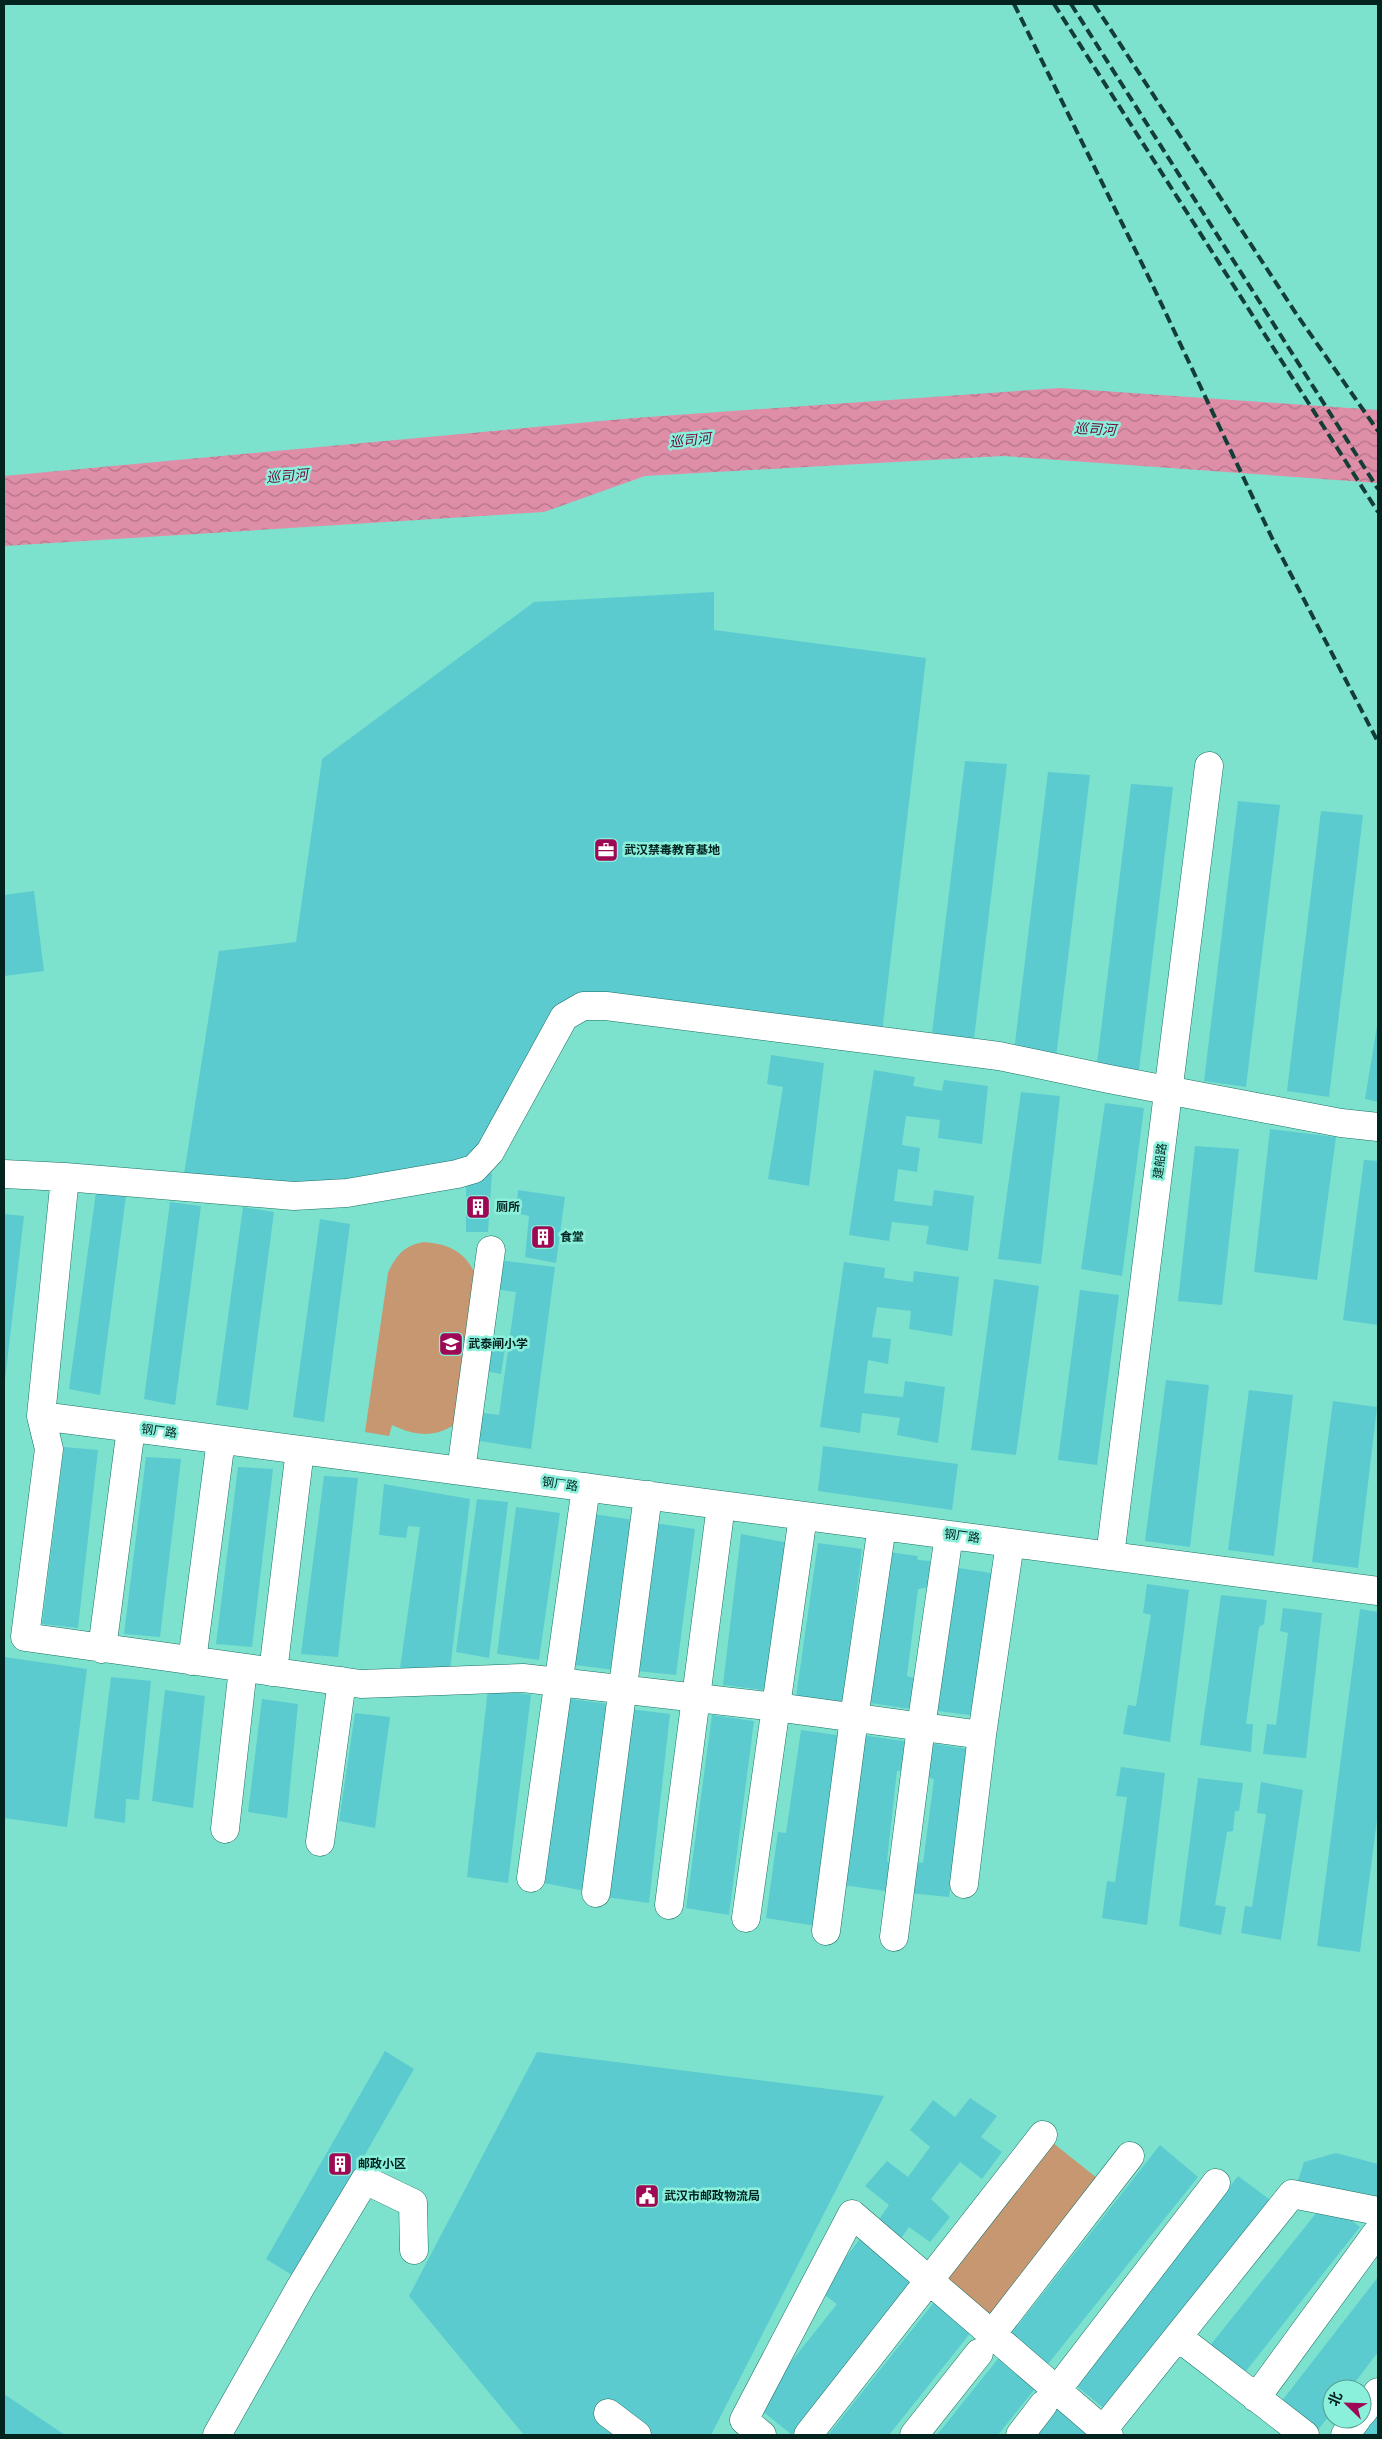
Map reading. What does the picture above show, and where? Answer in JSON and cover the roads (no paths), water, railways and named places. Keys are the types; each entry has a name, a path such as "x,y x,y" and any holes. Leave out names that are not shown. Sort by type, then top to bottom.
{"street":[{"name":"建船路","path":"1110,1556 1209,766"},
{"path":"4,1174 65,1177 294,1196 361,1190 457,1174 474,1169 490,1152 564,1017 583,1006 606,1006 999,1056 1169,1091 1341,1123 1378,1127"},
{"path":"65,1177 42,1416 49,1449 25,1637 361,1684 523,1678 776,1707 982,1734"},
{"path":"460,1471 491,1250"},
{"name":"钢厂路","path":"42,1416 1378,1591"},
{"path":"102,1649 131,1428"},
{"path":"192,1661 221,1440"},
{"path":"273,1672 300,1450"},
{"path":"531,1878 586,1487"},
{"path":"596,1893 648,1495"},
{"path":"669,1905 722,1505"},
{"path":"746,1918 803,1516"},
{"path":"826,1931 882,1526"},
{"path":"894,1937 948,1535"},
{"path":"964,1884 982,1734 1010,1543"},
{"path":"225,1829 243,1668"},
{"path":"320,1842 342,1681"},
{"path":"808,2435 1043,2135"},
{"path":"914,2435 1130,2156"},
{"path":"217,2435 300,2288 365,2180 413,2203 414,2250"},
{"path":"1020,2435 1216,2182"},
{"path":"762,2435 744,2420 852,2214 929,2279 985,2343 1050,2398 1104,2434 1178,2337 1292,2194 1378,2211"},
{"path":"1256,2398 1378,2231"},
{"path":"1178,2337 1305,2435"},
{"path":"608,2413 637,2435"}],"water":[{"name":"巡司河","path":"1060,388 1378,410 1378,483 1003,456 645,476 544,512 4,546 4,476 634,418"}],"railway":[{"path":"1014,4 1152,284 1272,538 1378,742"},
{"path":"1054,4 1378,512"},
{"path":"1071,4 1378,489"},
{"path":"1094,4 1297,315 1378,431"}],"place":[{"name":"武汉禁毒教育基地","path":"606,850"},
{"name":"厕所","path":"478,1207"},
{"name":"食堂","path":"543,1237"},
{"name":"武泰闸小学","path":"451,1344"},
{"name":"邮政小区","path":"340,2164"},
{"name":"武汉市邮政物流局","path":"647,2196"}]}
